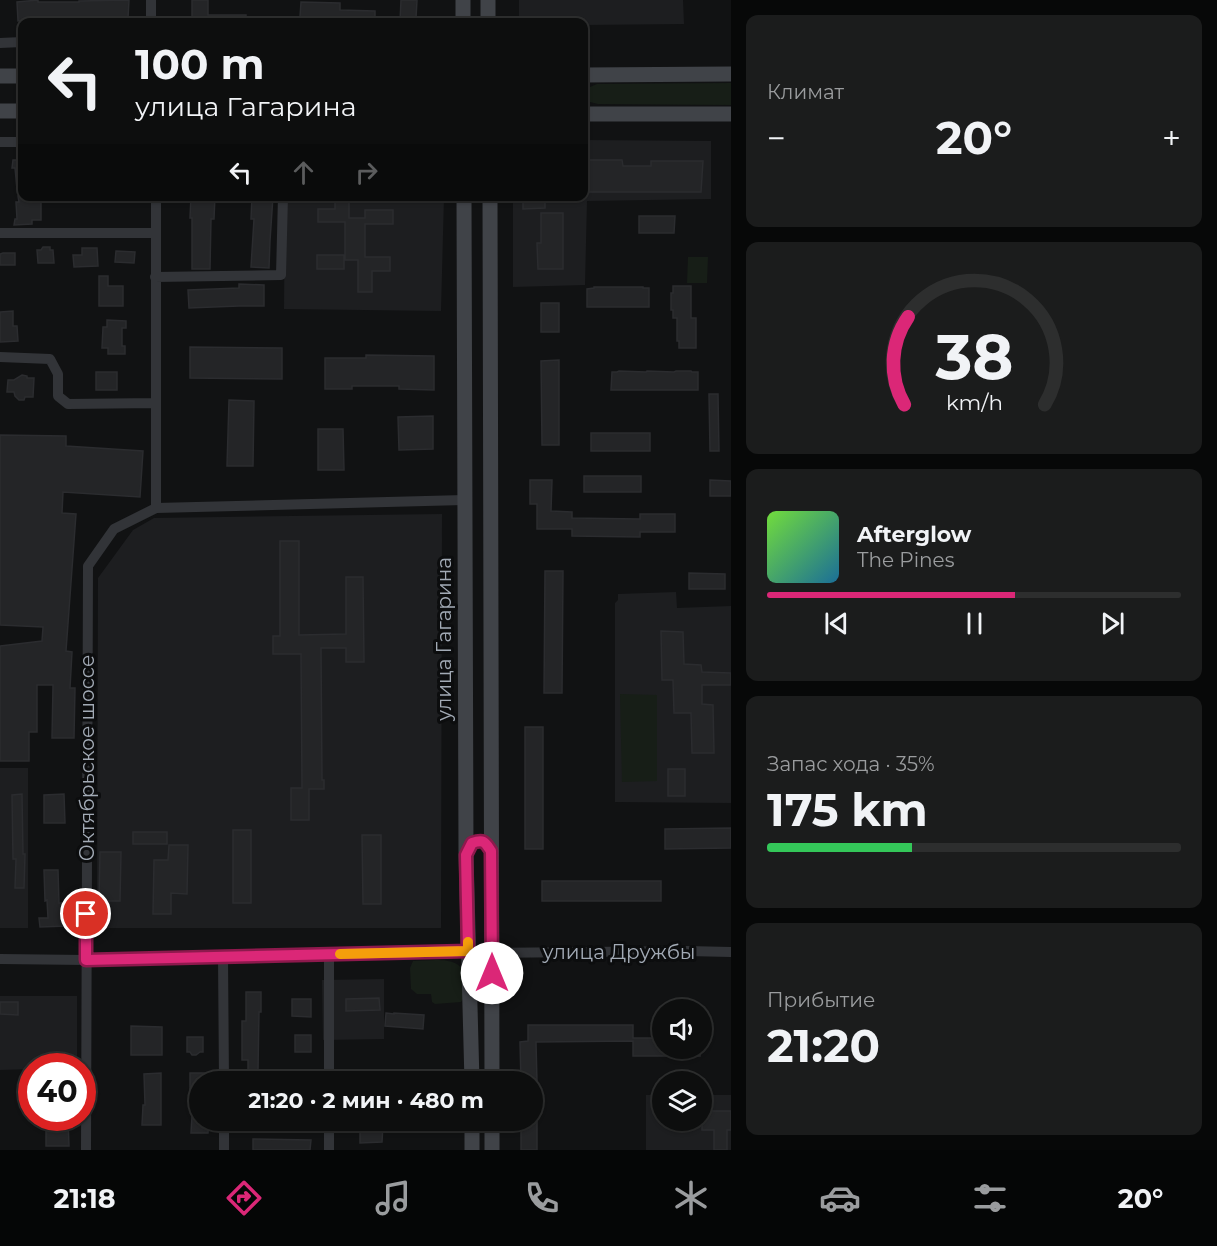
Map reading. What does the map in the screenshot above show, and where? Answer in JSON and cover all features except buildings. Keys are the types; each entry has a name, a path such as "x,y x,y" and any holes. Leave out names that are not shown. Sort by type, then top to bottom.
{"street":[{"path":"151,0 151,18"},
{"path":"463,0 463,18"},
{"path":"488,0 488,18"},
{"path":"0,43 18,42"},
{"path":"588,75 731,74"},
{"path":"0,76 18,76"},
{"path":"0,111 18,111"},
{"path":"588,114 731,114"},
{"path":"0,142 18,142"},
{"path":"156,201 156,508"},
{"path":"155,277 281,275 283,201"},
{"name":"улица Гагарина","path":"464,201 466,855 472,1071"},
{"path":"490,201 492,1071"},
{"path":"0,233 155,233"},
{"path":"0,357 50,359 58,374 58,396 68,404 156,403"},
{"name":"Октябрьское шоссе","path":"86,1150 88,566 114,529 156,508 464,500"},
{"path":"466,855 472,843 479,840 485,843 491,851"},
{"path":"0,960 468,951"},
{"name":"улица Дружбы","path":"492,953 731,952"},
{"path":"329,954 329,1071"},
{"path":"223,957 224,1071"},
{"path":"224,1131 224,1150"},
{"path":"329,1131 330,1150"},
{"path":"472,1131 472,1150"},
{"path":"492,1131 492,1150"}],"shaded area":[{"path":"519,0 683,0 684,24 588,25 588,18 519,18"},
{"path":"731,83 731,105 598,104 590,102 588,97 590,87 597,84"},
{"path":"588,140 711,141 711,199 588,201"},
{"path":"285,201 444,201 441,311 284,309"},
{"path":"513,201 587,201 585,285 513,287"},
{"path":"688,257 708,257 707,283 687,283"},
{"path":"442,514 441,928 97,928 98,578 133,530 154,518"},
{"path":"676,592 677,608 731,606 731,803 615,802 615,603 618,600 618,594"},
{"path":"620,694 657,695 657,781 622,782"},
{"path":"0,768 28,768 28,928 0,928"},
{"path":"437,960 453,962 459,966 465,979 465,994 461,1002 435,1004 432,1002 431,994 417,994 411,989 410,968 413,961"},
{"path":"384,979 384,1039 323,1040 322,980"},
{"path":"0,996 77,996 77,1053 18,1053 18,1069 0,1070"},
{"path":"646,1095 652,1095 652,1131 712,1131 712,1095 731,1095 731,1150 646,1150"}],"slow traffic":[{"path":"340,954 468,951 468,942"}],"route":[{"path":"86,914 86,960 468,951 466,855 472,843 479,840 485,843 491,851 492,973"}]}
